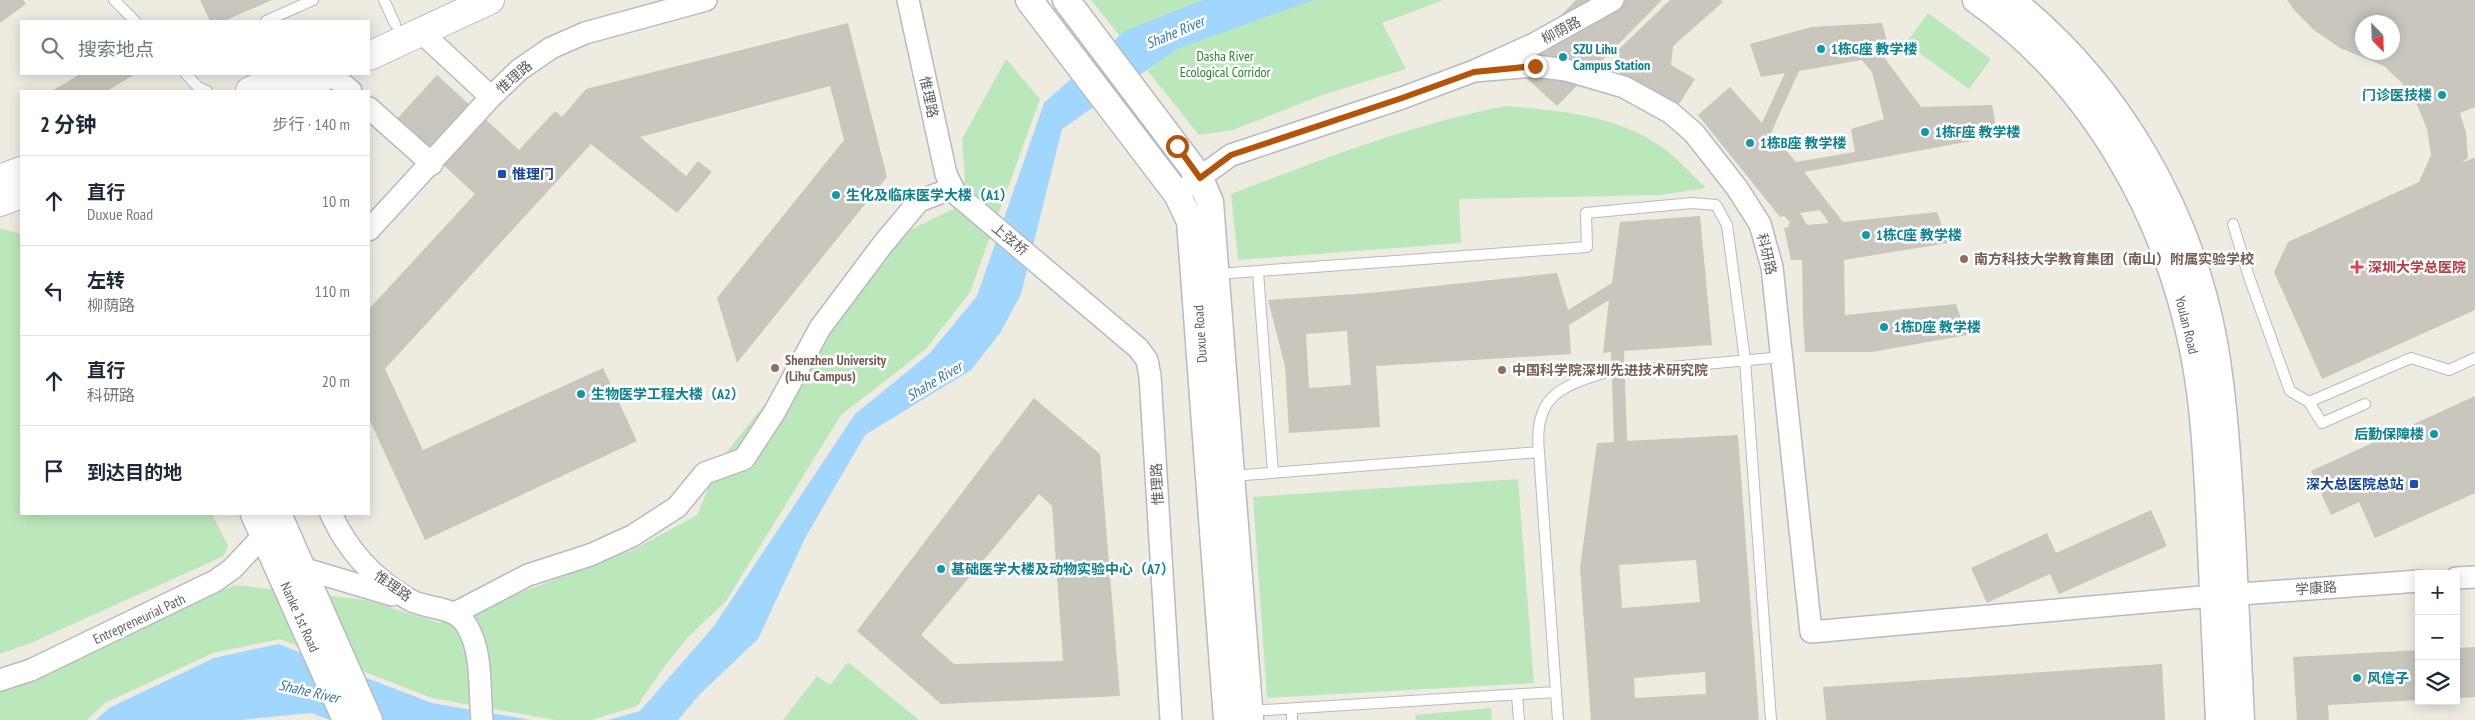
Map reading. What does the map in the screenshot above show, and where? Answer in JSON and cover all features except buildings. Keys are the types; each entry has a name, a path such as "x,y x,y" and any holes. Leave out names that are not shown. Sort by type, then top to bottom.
{"main road":[{"path":"370,35 390,12 446,0"},
{"path":"370,56 490,0"},
{"path":"252,90 286,75"},
{"path":"294,90 328,75"},
{"path":"0,178 20,171"},
{"path":"0,202 20,194"}],"street":[{"name":"惟理路","path":"370,229 432,164 491,97 519,70 551,48 585,33 706,0"},
{"name":"惟理路","path":"908,0 946,174 954,191"},
{"name":"Duxue Road","path":"1029,0 1177,194 1187,212 1192,234 1242,717"},
{"name":"柳荫路","path":"1177,194 1231,155 1474,72 1534,44 1613,0"},
{"name":"Youlan Road","path":"1976,0 2006,23 2047,61 2084,104 2125,167 2164,249 2182,302 2199,382 2241,720"},
{"name":"Youlan Road","path":"2011,0 2048,32 2077,62 2111,104 2155,174 2186,243 2207,312 2221,386 2228,463 2219,720"},
{"name":"Duxue Road","path":"1067,1 1200,178 1210,202 1232,476 1242,717"},
{"path":"421,32 491,97"},
{"name":"科研路","path":"1474,72 1535,66 1566,70 1624,87 1647,98 1671,114 1694,133 1720,164 1760,224 1772,268 1811,632"},
{"path":"331,75 349,90"},
{"path":"370,109 432,164"},
{"path":"482,720 474,640 466,625 455,613 528,575 559,563 590,555 632,536 677,507 705,473 744,459 774,413 820,328 883,244 919,201 954,191"},
{"name":"上弦桥","path":"954,191 1064,285"},
{"name":"惟理路","path":"1064,285 1138,348 1148,360 1170,720"},
{"name":"Nanke 1st Road","path":"278,515 346,720"},
{"name":"惟理路","path":"333,515 346,541 362,562 378,578 412,601 455,613"},
{"name":"Nanke 1st Road","path":"259,524 296,573 369,720"},
{"name":"Entrepreneurial Path","path":"0,680 31,670 215,582 232,569 259,524"},
{"path":"296,573 412,601"},
{"path":"2460,578 2475,577"},
{"name":"学康路","path":"1811,632 2224,595 2415,581"}],"lane":[{"path":"114,0 134,20"},
{"path":"268,20 313,0"},
{"path":"187,75 201,90"},
{"path":"1217,274 1587,247 1586,213 1692,203 1716,205 1727,225 1745,360 1771,720"},
{"path":"2233,224 2249,276 2290,390 2309,402 2322,423 2365,404"},
{"path":"1258,272 1273,473"},
{"path":"1627,371 1783,357"},
{"path":"2309,402 2411,358 2449,370 2475,358"},
{"path":"1558,720 1537,430 1544,406 1565,386 1607,372"},
{"path":"1232,476 1539,452"},
{"path":"1242,717 1292,708 1555,692"},
{"path":"1517,694 1519,720"},
{"path":"1292,708 1292,720"}],"green space":[{"name":"Dasha River Ecological Corridor","path":"1091,0 1444,0 1382,23 1406,69 1325,94 1233,130 1199,135"},
{"path":"1928,13 1991,59 1969,89 1906,43"},
{"path":"1006,59 1040,99 970,292 926,349 841,415 726,601 688,637 637,706 592,720 555,720 432,698 280,639 213,653 105,703 87,720 0,720 0,685 193,601 236,585 366,600 440,623 633,550 697,515 721,459 902,234 953,209 960,197 965,180 962,139"},
{"path":"1506,106 1583,115 1638,133 1675,157 1706,188 1661,195 1459,199 1461,243 1238,260 1231,194 1332,156 1401,133"},
{"path":"0,230 20,234 20,515 212,515 228,546 224,556 33,642 0,654"},
{"path":"1518,479 1534,683 1267,698 1253,497"},
{"path":"848,662 919,720 783,720 817,676 830,685"},
{"path":"1491,708 1492,720 1416,720 1415,715"}],"water":[{"name":"Shahe River","path":"1203,0 1314,0 1177,49 1062,129 1021,294 1000,333 971,370 865,435 805,538 758,639 700,694 678,720 608,720 640,711 714,626 855,414 930,353 977,296 1044,103 1125,31"},
{"name":"Shahe River","path":"278,644 432,703 531,720 330,720 311,713 240,720 96,720 109,708 214,658"}],"place":[{"name":"1栋G座 教学楼","path":"1821,49"},
{"name":"SZU Lihu Campus Station","path":"1563,57"},
{"name":"门诊医技楼","path":"2442,95"},
{"name":"1栋F座 教学楼","path":"1925,132"},
{"name":"1栋B座 教学楼","path":"1750,143"},
{"name":"惟理门","path":"502,174"},
{"name":"生化及临床医学大楼（A1）","path":"836,195"},
{"name":"1栋C座 教学楼","path":"1866,235"},
{"name":"南方科技大学教育集团（南山）附属实验学校","path":"1964,259"},
{"name":"深圳大学总医院","path":"2357,267"},
{"name":"1栋D座 教学楼","path":"1884,327"},
{"name":"Shenzhen University (Lihu Campus)","path":"775,368"},
{"name":"中国科学院深圳先进技术研究院","path":"1502,370"},
{"name":"生物医学工程大楼（A2）","path":"581,394"},
{"name":"后勤保障楼","path":"2434,434"},
{"name":"深大总医院总站","path":"2414,484"},
{"name":"基础医学大楼及动物实验中心（A7）","path":"941,569"},
{"name":"风信子","path":"2357,678"}],"route":[{"path":"1177,146 1200,178 1231,155 1474,72 1535,66"}]}
